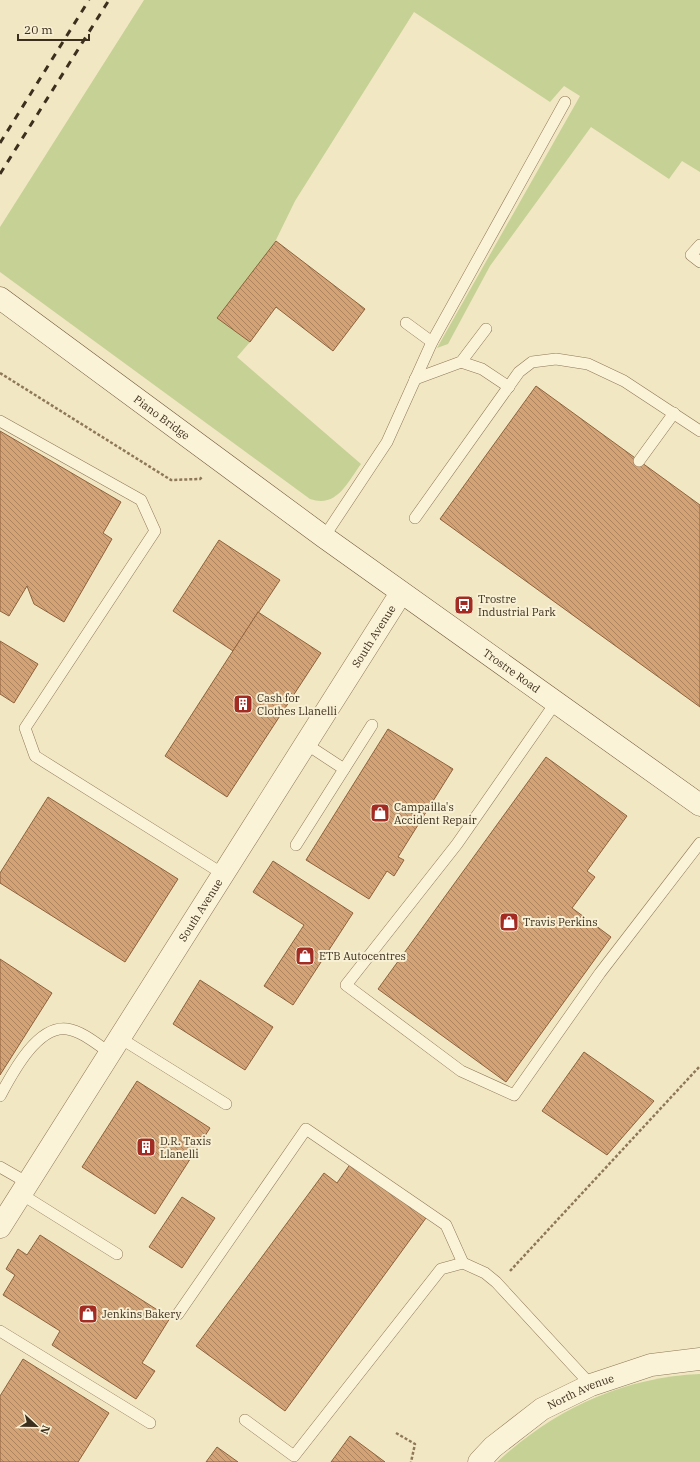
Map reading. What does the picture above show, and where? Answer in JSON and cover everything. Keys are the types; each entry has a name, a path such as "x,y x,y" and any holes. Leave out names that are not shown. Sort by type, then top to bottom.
{"street":[{"name":"Piano Bridge","path":"0,298 324,537"},
{"name":"Trostre Road","path":"324,537 700,805"},
{"name":"South Avenue","path":"0,1227 401,593"},
{"name":"North Avenue","path":"479,1462 493,1447 542,1409 590,1385 650,1365 700,1359"}],"lane":[{"path":"324,537 387,442 432,342 565,102"},
{"path":"700,245 691,255 700,262"},
{"path":"406,323 432,342"},
{"path":"415,379 461,362 486,329"},
{"path":"415,518 519,372 532,362 556,359 588,364 624,381 700,431"},
{"path":"461,362 482,369 509,387"},
{"path":"639,461 674,413"},
{"path":"0,421 141,500 154,531 25,728 35,756 223,874"},
{"path":"556,702 457,844 346,985 460,1071 514,1095 600,972 700,843"},
{"path":"296,845 372,725"},
{"path":"306,744 344,769"},
{"path":"0,1096 25,1055 41,1038 54,1030 67,1029 115,1045 226,1104"},
{"path":"178,1314 306,1129 446,1225 463,1263"},
{"path":"0,1167 24,1189 117,1254"},
{"path":"245,1420 294,1456 441,1269 463,1263 485,1273 496,1282 590,1385"},
{"path":"0,1331 150,1423"}],"path":[{"path":"0,373 171,480 200,479 220,461"},
{"path":"509,1272 700,1066"},
{"path":"396,1433 415,1444 411,1462"}],"green space":[{"path":"144,0 700,0 700,172 682,161 669,179 591,127 490,266 448,344 437,348 580,96 564,86 550,102 414,12 295,201 274,244 218,318 250,342 237,357 361,464 346,486 334,497 319,501 310,499 0,272 0,227"},
{"path":"700,1374 700,1462 497,1462 519,1443 542,1427 566,1412 591,1400 617,1389 644,1382"}],"building":[{"path":"276,241 365,309 333,351 276,307 250,342 217,318"},
{"path":"536,386 700,505 700,707 440,519"},
{"path":"0,431 121,502 103,533 112,539 64,622 34,604 27,586 9,616 0,611"},
{"path":"219,540 280,580 233,651 173,611"},
{"name":"Cash for Clothes Llanelli","path":"258,612 321,653 227,797 165,756"},
{"path":"0,641 38,664 14,703 0,694"},
{"name":"Campailla's Accident Repair","path":"388,729 453,769 398,857 404,860 394,876 387,871 369,899 306,860"},
{"name":"Travis Perkins","path":"546,757 627,816 587,871 595,877 572,908 611,937 506,1082 378,989"},
{"path":"48,797 178,879 125,962 0,883 0,873"},
{"name":"ETB Autocentres","path":"273,861 353,913 293,1005 264,986 304,925 253,892"},
{"path":"0,959 52,993 0,1075"},
{"path":"200,980 273,1027 245,1070 173,1024"},
{"path":"584,1052 654,1101 607,1155 542,1111"},
{"name":"D.R. Taxis Llanelli","path":"137,1081 210,1128 155,1214 82,1167"},
{"path":"351,1163 426,1218 285,1411 196,1346 324,1173 337,1183"},
{"path":"182,1197 215,1218 182,1268 149,1247"},
{"path":"40,1235 170,1318 142,1363 155,1371 136,1399 52,1345 60,1331 3,1295 15,1275 6,1269 18,1249 27,1255"},
{"path":"23,1359 109,1413 78,1462 0,1462 0,1396"},
{"path":"350,1436 385,1462 331,1462"},
{"path":"217,1447 238,1462 206,1462"}],"railway":[{"path":"0,143 89,0"},
{"path":"0,174 109,0"}],"place":[{"name":"Trostre Industrial Park","path":"464,605"},
{"name":"Cash for Clothes Llanelli","path":"243,704"},
{"name":"Campailla's Accident Repair","path":"380,813"},
{"name":"Travis Perkins","path":"509,922"},
{"name":"ETB Autocentres","path":"305,956"},
{"name":"D.R. Taxis Llanelli","path":"146,1147"},
{"name":"Jenkins Bakery","path":"88,1314"}]}
